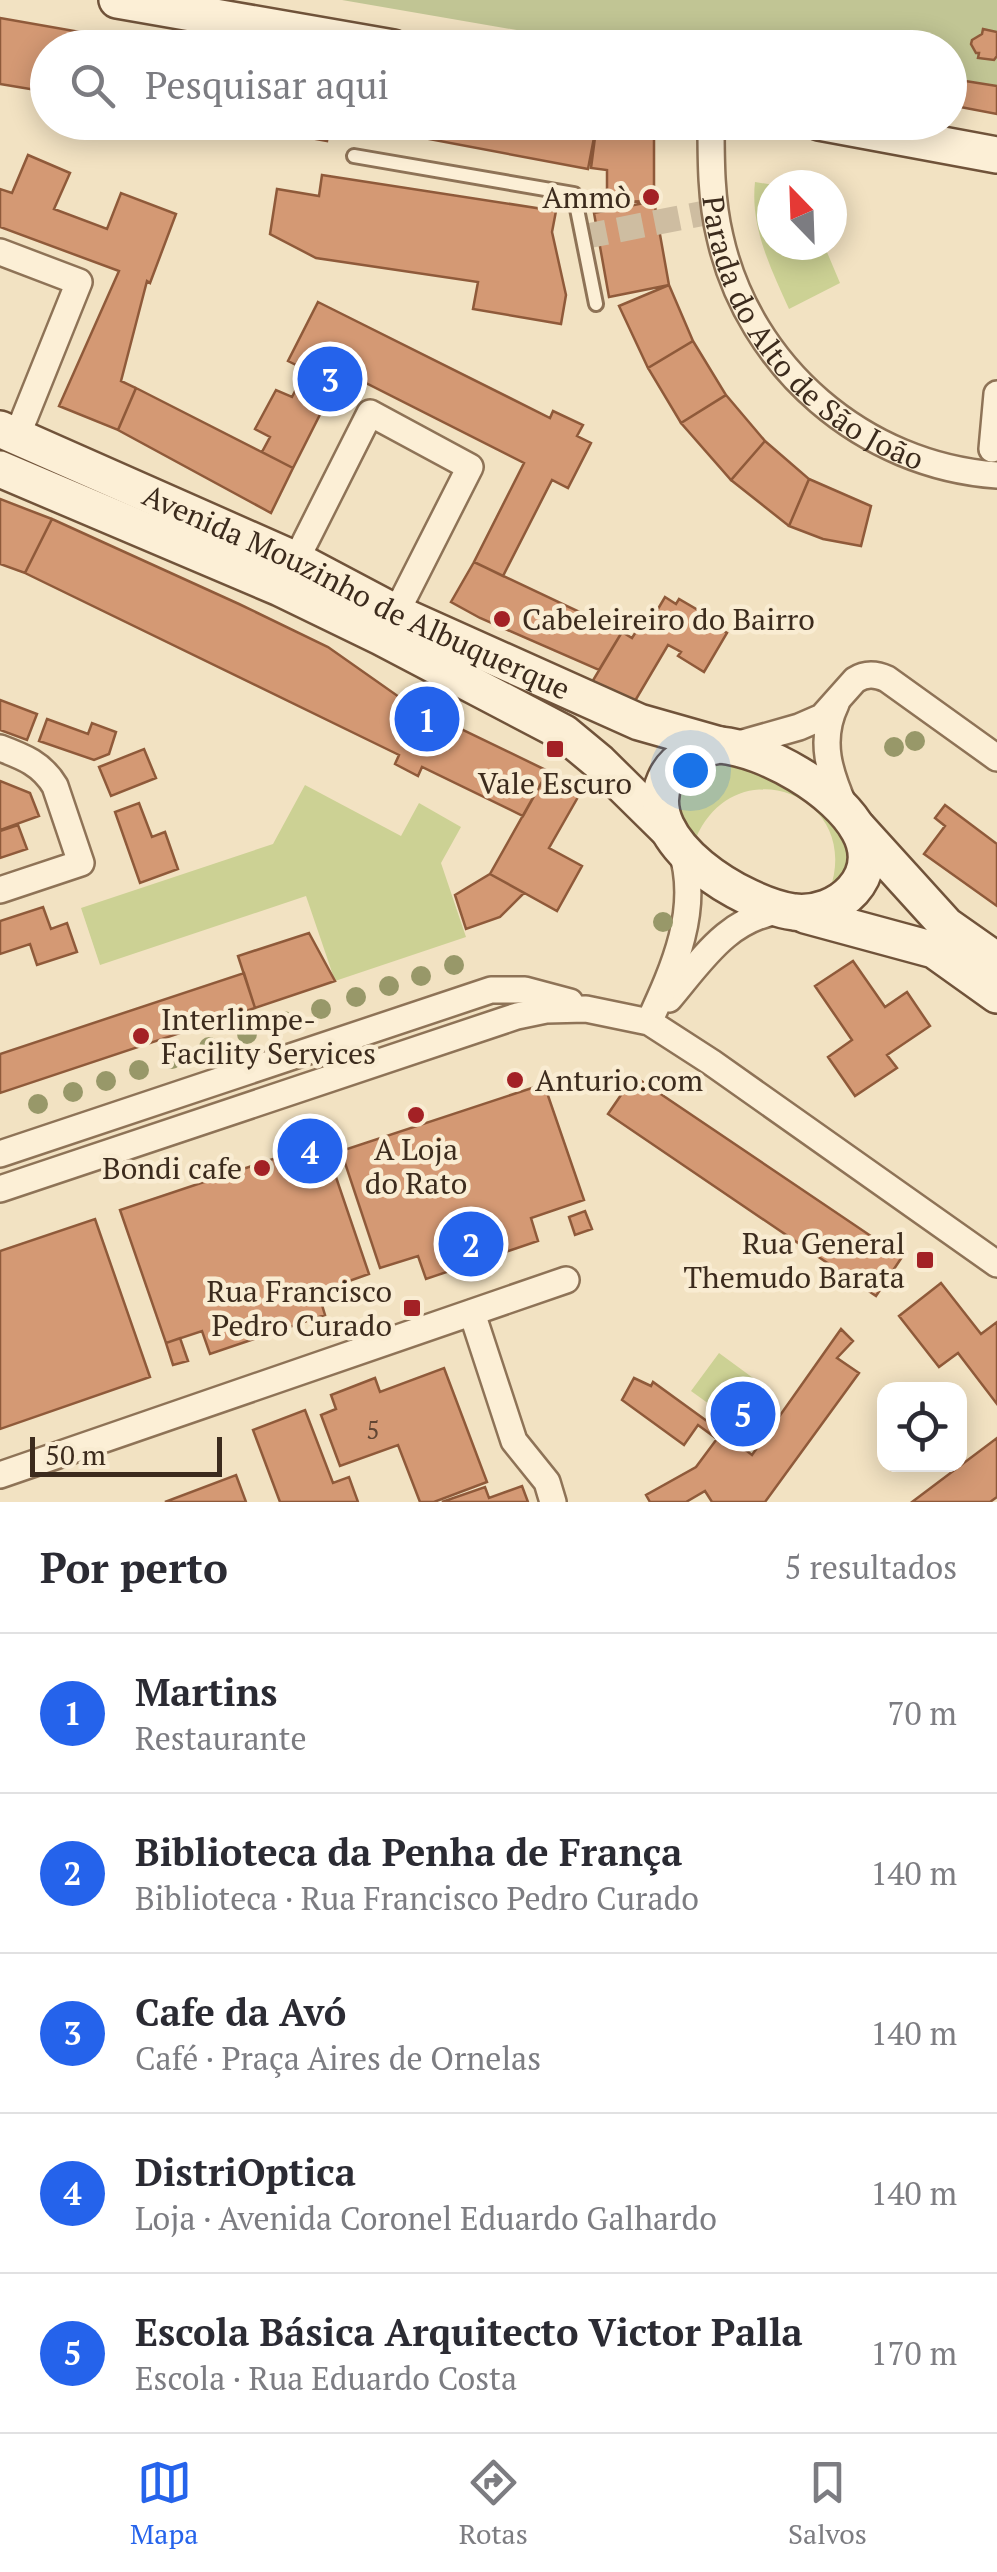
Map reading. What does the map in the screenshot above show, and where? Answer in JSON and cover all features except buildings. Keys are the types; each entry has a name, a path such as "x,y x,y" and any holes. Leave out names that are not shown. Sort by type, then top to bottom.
{"main road":[{"path":"118,0 289,30"},
{"path":"917,140 997,155"},
{"path":"2,470 8,432"},
{"name":"Avenida Mouzinho de Albuquerque","path":"8,432 388,625 564,733 599,762 673,837"},
{"name":"Avenida Mouzinho de Albuquerque","path":"2,470 288,574"},
{"name":"Avenida Mouzinho de Albuquerque","path":"388,625 640,722 726,746"},
{"path":"997,961 946,926 853,822 827,796 788,767 772,758 726,746 694,751 667,774 660,804 673,837 715,879 768,906 934,950 997,995"},
{"path":"789,911 809,914 830,908 855,888 863,872 865,850 853,822"}],"street":[{"name":"Parada do Alto de São João","path":"713,140 715,211 727,264 748,313 777,358 831,412 874,440 926,462 997,476"},
{"path":"0,252 79,282 8,432"},
{"name":"Parada do Alto de São João","path":"992,449 997,394"},
{"path":"288,574 370,413 470,467 388,625"},
{"path":"726,746 822,717 855,680 868,675 882,677 997,758"},
{"path":"836,704 829,724 826,755 853,822"},
{"path":"0,748 30,760 49,776 80,862 0,890"},
{"path":"650,1022 676,965 687,908 687,868 673,837"},
{"path":"650,1022 724,935 764,914 789,911"},
{"path":"0,1154 490,990 524,990 650,1022 997,1264"},
{"path":"0,1189 517,1016 546,1010 598,1011"},
{"path":"297,1054 307,1086"},
{"path":"0,1474 566,1280"},
{"path":"472,1313 514,1441 547,1482 553,1502"}],"lane":[{"path":"354,156 574,194 596,304"}],"green space":[{"path":"342,0 997,0 997,114 967,109 967,30 516,30"},
{"path":"755,182 757,220 756,215"},
{"path":"768,260 830,260 840,283 789,309"},
{"path":"717,761 746,766 802,790 843,835 850,867 829,892 835,858 829,830 813,808 791,794 765,789 739,794 715,810 696,838 682,821 674,789 686,770"},
{"path":"305,785 401,836 419,803 461,827 441,863 466,937 335,981 306,896 100,965 81,908 273,844"},
{"path":"719,1353 775,1394 748,1432 691,1391"}],"tunnel":[{"path":"582,237 715,211"}],"place":[{"name":"Ammò","path":"651,197"},
{"name":"Cafe da Avó","path":"330,379"},
{"name":"Cabeleireiro do Bairro","path":"502,619"},
{"name":"Martins","path":"427,719"},
{"name":"Vale Escuro","path":"555,749"},
{"name":"Interlimpe- Facility Services","path":"141,1036"},
{"name":"Anturio.com","path":"515,1080"},
{"name":"A Loja do Rato","path":"416,1115"},
{"name":"DistriOptica","path":"310,1151"},
{"name":"Bondi cafe","path":"262,1168"},
{"name":"Biblioteca da Penha de França","path":"471,1244"},
{"name":"Rua General Themudo Barata","path":"925,1260"},
{"name":"Rua Francisco Pedro Curado","path":"412,1308"},
{"name":"Escola Básica Arquitecto Victor Palla","path":"743,1414"}]}
